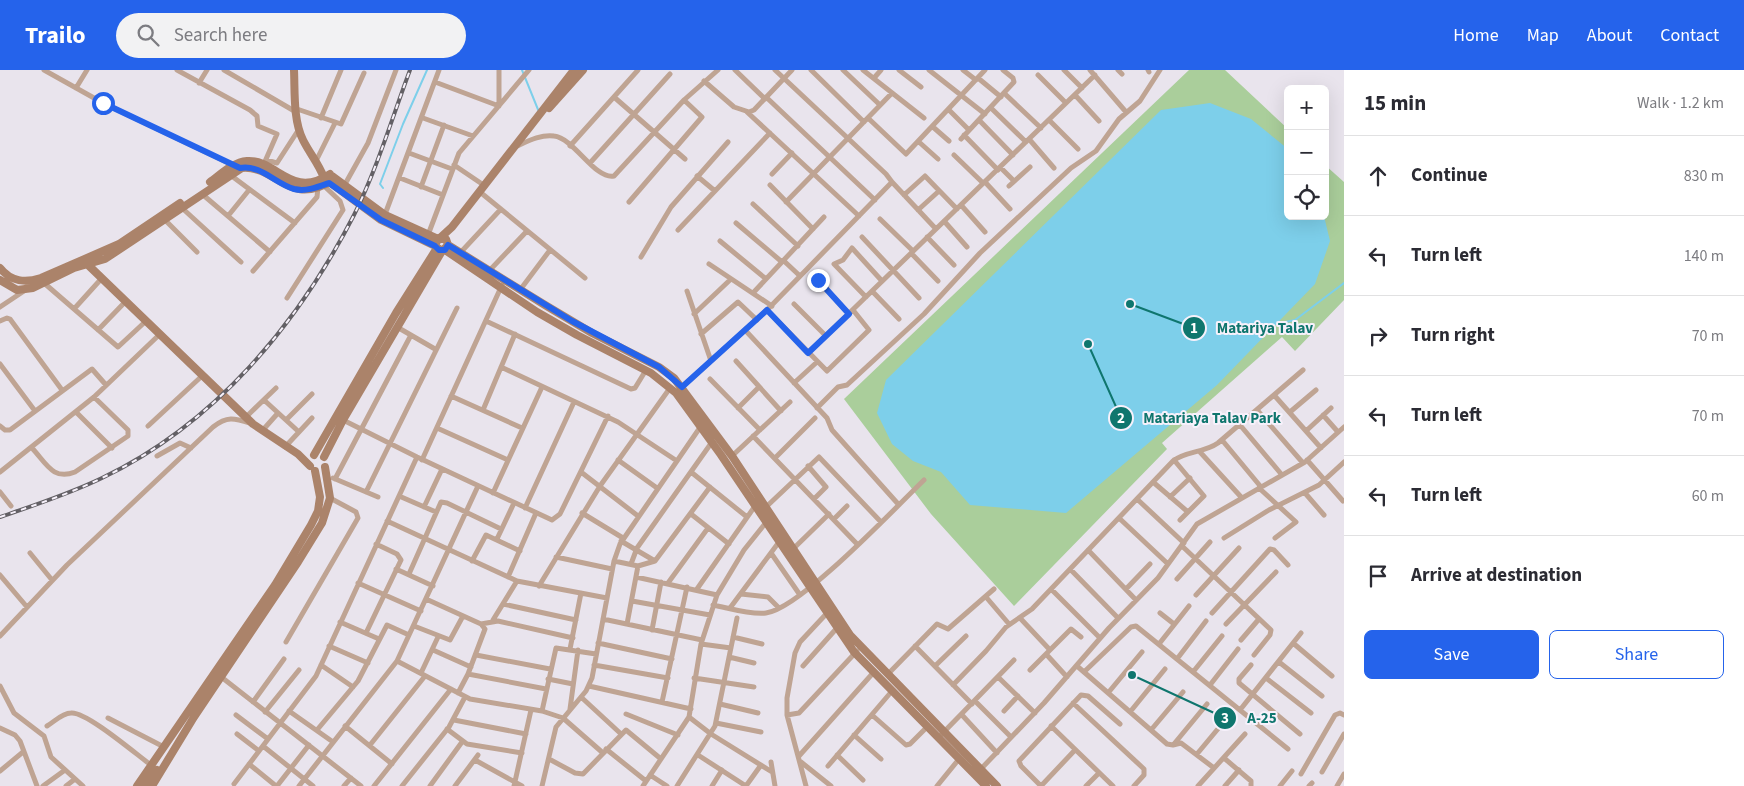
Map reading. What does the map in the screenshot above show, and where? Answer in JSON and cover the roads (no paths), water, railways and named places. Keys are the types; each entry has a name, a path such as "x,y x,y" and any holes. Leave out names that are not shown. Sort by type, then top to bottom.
{"main road":[{"path":"294,70 299,128 303,140 318,164 325,181 384,218 461,252 503,284 520,290 592,333 659,367 732,456 766,507 779,542 813,586 873,673 959,760 997,786"},
{"path":"137,786 161,750 218,675 298,562 322,522 330,498 331,478 324,456 452,227 539,118 583,70"},
{"path":"539,118 569,72"},
{"path":"0,280 12,288 27,289 44,284 119,244 227,173 250,161 265,163 297,182 325,181 344,186 384,218 428,235 503,284 577,336 646,370 676,389 755,506 769,519 793,549 813,586"},
{"path":"237,167 255,170 294,189 325,181"},
{"path":"0,268 7,276 15,280 35,280 122,249 202,194 227,173"},
{"path":"152,786 314,518 320,497 312,469 313,456 396,313 442,245"},
{"path":"85,262 253,424 298,454 312,469 322,470 326,467"},
{"path":"298,454 324,456"},
{"path":"829,610 836,629 888,674 944,732 978,772 983,785"},
{"path":"145,786 161,750"},
{"path":"151,776 167,759"}],"street":[{"path":"44,70 52,72 76,88 237,167"},
{"path":"76,88 87,70"},
{"path":"177,70 257,115 258,126 277,134 265,163 277,163 299,128"},
{"path":"199,83 207,70"},
{"path":"224,70 297,111 335,123 342,123 364,73"},
{"path":"321,118 341,70"},
{"path":"344,186 368,143 396,70"},
{"path":"384,218 423,118 439,70"},
{"path":"498,106 499,70"},
{"path":"428,235 459,153 529,70"},
{"path":"570,146 638,70"},
{"path":"517,146 544,136 554,136 560,138 607,176 614,176 684,100 718,70"},
{"path":"735,70 875,200"},
{"path":"774,70 886,174 936,229"},
{"path":"747,112 754,110 792,70"},
{"path":"811,70 904,154 908,153 919,142 984,70"},
{"path":"844,70 880,105"},
{"path":"863,70 924,118"},
{"path":"874,78 881,70"},
{"path":"898,70 921,87"},
{"path":"929,70 985,114"},
{"path":"963,70 1002,95 1041,128"},
{"path":"1003,70 1014,80 991,108 962,137 1014,181"},
{"path":"1064,70 1082,88"},
{"path":"1090,70 1126,112"},
{"path":"817,408 838,387 847,384 924,314 980,253 1071,168 1096,151 1126,112 1140,101 1160,70"},
{"path":"590,163 670,74"},
{"path":"1038,75 1066,103"},
{"path":"808,353 1095,75"},
{"path":"704,81 734,107 747,112 859,216"},
{"path":"435,82 498,106"},
{"path":"786,202 892,93"},
{"path":"1075,95 1099,121"},
{"path":"614,97 685,159"},
{"path":"629,202 702,117 684,100"},
{"path":"991,108 1054,168"},
{"path":"949,110 969,130"},
{"path":"423,118 473,136"},
{"path":"979,120 1013,155"},
{"path":"1049,120 1078,149"},
{"path":"318,164 335,123"},
{"path":"421,186 444,125"},
{"path":"933,127 949,141"},
{"path":"678,230 770,133"},
{"path":"641,257 671,207 728,142"},
{"path":"919,142 938,159"},
{"path":"409,154 430,162 453,167 482,189 501,209 585,278"},
{"path":"772,174 792,154"},
{"path":"954,155 1010,209"},
{"path":"1009,186 1030,167"},
{"path":"227,173 295,223"},
{"path":"697,176 715,191"},
{"path":"904,195 925,176 985,232"},
{"path":"400,178 442,195"},
{"path":"253,271 317,197 325,181 340,201 343,210 287,298"},
{"path":"539,586 582,514 618,460 637,434 676,389 757,320 892,182"},
{"path":"770,185 813,229"},
{"path":"228,216 249,190"},
{"path":"918,210 939,190"},
{"path":"202,194 270,252"},
{"path":"753,204 798,246"},
{"path":"182,208 241,262"},
{"path":"461,252 501,209"},
{"path":"753,293 824,217"},
{"path":"880,219 938,281"},
{"path":"165,220 197,252"},
{"path":"944,221 968,246"},
{"path":"736,223 800,276"},
{"path":"489,272 527,231"},
{"path":"862,237 919,298"},
{"path":"927,238 954,265"},
{"path":"720,241 766,279"},
{"path":"866,297 834,264 842,260 852,248 882,281"},
{"path":"520,290 550,250"},
{"path":"709,264 753,293 769,308 808,353 825,370 828,370 868,333 868,326 818,280"},
{"path":"74,309 102,278"},
{"path":"694,314 731,278"},
{"path":"35,280 27,289 0,307 62,390"},
{"path":"44,284 119,347 146,321"},
{"path":"234,784 316,676 376,544 399,496 437,428 503,284"},
{"path":"687,291 711,361"},
{"path":"872,291 899,319"},
{"path":"98,330 126,301"},
{"path":"701,334 738,302 757,320"},
{"path":"794,304 826,336"},
{"path":"366,492 389,442 457,308"},
{"path":"0,321 7,318"},
{"path":"486,320 631,389 636,388 646,370"},
{"path":"397,328 435,349"},
{"path":"746,330 827,418 832,430 899,505"},
{"path":"0,472 94,397 160,334"},
{"path":"483,410 515,334"},
{"path":"378,498 331,478 362,428 411,335"},
{"path":"736,361 781,411"},
{"path":"794,383 817,362"},
{"path":"0,364 35,411"},
{"path":"501,367 608,416 677,460"},
{"path":"0,426 5,430 10,430 92,369 106,385"},
{"path":"953,685 1009,624 1032,609 1174,460 1200,452 1222,440 1303,370"},
{"path":"148,426 203,376"},
{"path":"710,379 760,430"},
{"path":"493,493 542,387"},
{"path":"738,408 760,387"},
{"path":"246,417 276,388"},
{"path":"1290,412 1316,390"},
{"path":"286,420 312,394"},
{"path":"1274,394 1321,448"},
{"path":"452,396 522,428"},
{"path":"32,448 51,469 62,476 75,472 128,436 128,430 94,397"},
{"path":"264,400 299,432"},
{"path":"525,508 574,402"},
{"path":"732,456 790,402"},
{"path":"1306,431 1331,408"},
{"path":"1256,410 1343,502"},
{"path":"76,412 112,448"},
{"path":"262,431 278,413"},
{"path":"1323,415 1338,432"},
{"path":"343,420 420,459 552,520 557,518 608,416"},
{"path":"0,636 52,580 223,420 231,418 253,424"},
{"path":"285,447 312,418"},
{"path":"775,458 815,418"},
{"path":"1240,425 1282,475"},
{"path":"542,786 556,727 589,686 612,568 622,540 701,426"},
{"path":"978,772 1068,677 1118,618 1158,578 1197,524 1305,462 1344,427"},
{"path":"437,428 508,460"},
{"path":"753,436 857,544"},
{"path":"1222,440 1260,487 1296,522 1275,538"},
{"path":"631,564 636,550 712,442"},
{"path":"157,456 180,443 191,448"},
{"path":"1200,452 1242,498"},
{"path":"766,507 808,466 820,457 881,522"},
{"path":"618,460 657,488"},
{"path":"1174,460 1204,496 1180,520"},
{"path":"1224,538 1280,505 1305,493 1324,481 1343,465"},
{"path":"808,466 826,487 814,499"},
{"path":"424,507 442,469"},
{"path":"581,472 638,516"},
{"path":"691,472 747,517"},
{"path":"1170,496 1190,478"},
{"path":"713,605 761,613 779,608 813,586 924,480"},
{"path":"1153,482 1188,512"},
{"path":"299,786 397,660 450,550 478,486"},
{"path":"614,561 638,566 655,561 710,487"},
{"path":"0,492 11,506"},
{"path":"1305,493 1324,515"},
{"path":"399,496 436,512"},
{"path":"286,642 358,518 353,509 330,498"},
{"path":"1137,499 1272,633 1254,655"},
{"path":"409,574 436,512 440,504 444,502 501,529"},
{"path":"497,539 514,502"},
{"path":"696,589 755,506"},
{"path":"834,519 847,506"},
{"path":"508,577 536,513"},
{"path":"582,514 655,561"},
{"path":"690,514 729,544"},
{"path":"793,549 829,514"},
{"path":"1119,518 1168,564"},
{"path":"397,660 465,697 542,711 562,718 645,784 689,717 701,642 717,594 744,550 769,519"},
{"path":"387,521 517,581 606,598"},
{"path":"668,583 708,528"},
{"path":"472,561 486,535 520,551"},
{"path":"730,608 779,542"},
{"path":"1177,578 1210,542"},
{"path":"366,633 400,557 376,544"},
{"path":"1196,595 1239,548"},
{"path":"1212,613 1270,549 1274,550 1288,565"},
{"path":"1088,550 1136,600"},
{"path":"30,553 52,580"},
{"path":"771,553 800,595"},
{"path":"556,557 612,568"},
{"path":"1126,589 1150,564"},
{"path":"627,624 638,566"},
{"path":"396,569 433,586"},
{"path":"1070,569 1118,618"},
{"path":"1226,624 1276,572"},
{"path":"636,577 717,594"},
{"path":"1,578 27,607"},
{"path":"493,620 517,581"},
{"path":"652,630 661,582"},
{"path":"358,583 421,611"},
{"path":"662,702 687,587"},
{"path":"888,674 937,624 948,628 994,590"},
{"path":"1050,590 1100,638"},
{"path":"570,649 580,593"},
{"path":"741,594 768,597 779,608"},
{"path":"986,597 1009,624"},
{"path":"426,599 481,624 485,631 471,668 458,693"},
{"path":"632,601 710,615"},
{"path":"503,604 576,620"},
{"path":"1159,644 1189,606"},
{"path":"806,786 787,715 787,698 795,653 800,642 829,610"},
{"path":"1160,613 1174,624"},
{"path":"414,626 438,637 450,640 463,616"},
{"path":"677,786 711,734 716,723 737,618"},
{"path":"1020,618 1068,677"},
{"path":"1241,640 1259,618"},
{"path":"603,619 731,648"},
{"path":"481,624 493,620 572,638"},
{"path":"1177,659 1206,621"},
{"path":"340,622 379,639"},
{"path":"317,730 353,687 368,663 387,625 409,635"},
{"path":"1084,672 1132,626 1138,627 1288,749"},
{"path":"803,666 836,629"},
{"path":"1030,670 1071,629 1081,638"},
{"path":"1240,710 1301,633"},
{"path":"934,666 966,636"},
{"path":"1193,672 1222,636"},
{"path":"370,745 423,674 438,637"},
{"path":"733,637 762,644"},
{"path":"598,643 672,658"},
{"path":"1293,644 1332,676"},
{"path":"329,646 368,663"},
{"path":"915,646 953,685 1011,738"},
{"path":"542,711 556,648 596,654"},
{"path":"1210,685 1238,649"},
{"path":"433,650 471,668"},
{"path":"570,711 578,650"},
{"path":"787,715 799,713 858,650"},
{"path":"1108,693 1142,652"},
{"path":"476,655 550,669"},
{"path":"729,657 754,663"},
{"path":"253,702 284,659"},
{"path":"938,738 1014,660"},
{"path":"1278,662 1322,696"},
{"path":"321,665 353,687"},
{"path":"594,665 668,678"},
{"path":"1251,665 1238,681 1300,734"},
{"path":"1077,666 1167,744 1181,743 1214,768"},
{"path":"1130,712 1165,669"},
{"path":"266,712 299,670"},
{"path":"800,759 873,673"},
{"path":"468,674 546,689"},
{"path":"218,675 361,786"},
{"path":"998,677 1035,713"},
{"path":"694,678 754,687"},
{"path":"1266,678 1311,713"},
{"path":"548,679 573,684"},
{"path":"0,686 14,713 44,736 51,757 83,786"},
{"path":"589,686 691,709"},
{"path":"374,786 450,689"},
{"path":"828,766 892,692"},
{"path":"1151,730 1183,692"},
{"path":"1075,750 1041,786 1018,762 1081,695 1086,694 1120,724"},
{"path":"1004,710 1018,696"},
{"path":"402,786 448,729 465,697"},
{"path":"581,697 620,733"},
{"path":"1074,703 1144,769 1144,775 1134,786"},
{"path":"720,704 758,713"},
{"path":"1173,745 1207,704"},
{"path":"515,784 531,710"},
{"path":"289,711 333,742"},
{"path":"47,726 65,714 76,713 102,728 151,765"},
{"path":"1301,774 1335,715 1340,713 1344,715"},
{"path":"626,714 678,735"},
{"path":"962,714 997,753"},
{"path":"236,715 268,739"},
{"path":"872,715 906,745 910,744 927,727"},
{"path":"689,717 711,734 772,772"},
{"path":"108,718 161,750"},
{"path":"1197,754 1226,718"},
{"path":"454,720 526,734"},
{"path":"716,723 761,732"},
{"path":"345,726 392,764"},
{"path":"1051,726 1113,786"},
{"path":"0,728 15,735 37,786"},
{"path":"448,729 462,742 522,753"},
{"path":"548,759 580,774 588,770 623,730 628,731 661,759"},
{"path":"237,734 259,751"},
{"path":"1198,786 1245,734"},
{"path":"1322,772 1344,734"},
{"path":"854,735 881,759"},
{"path":"430,786 462,742"},
{"path":"249,764 277,786 309,745"},
{"path":"263,746 313,786"},
{"path":"0,771 23,752"},
{"path":"698,755 746,786 761,765"},
{"path":"837,755 863,780"},
{"path":"455,786 477,757 515,784 522,786"},
{"path":"1224,758 1251,781 1251,786"},
{"path":"800,759 831,786"},
{"path":"937,786 959,760"},
{"path":"771,762 775,786"},
{"path":"43,786 65,770"},
{"path":"712,786 722,770"},
{"path":"1225,786 1239,770"},
{"path":"1280,786 1292,770"},
{"path":"1086,786 1099,773"},
{"path":"1337,786 1344,774"},
{"path":"650,775 667,786"},
{"path":"344,786 351,778"},
{"path":"66,786 75,779"}],"water":[{"path":"1210,103 1251,119 1284,146 1284,220 1325,220 1330,241 1315,284 1217,385 1066,513 970,505 941,472 913,461 892,444 877,413 886,380 1161,110"}],"waterway":[{"path":"383,188 380,184 403,124 427,70"},
{"path":"522,70 539,112"},
{"path":"1276,324 1295,320 1344,283"}],"railway":[{"path":"0,517 77,489 143,456 217,400 249,367 279,332 307,294 332,255 354,215 377,162 410,70"}],"place":[{"name":"Matariya Talav","path":"1130,304"},
{"name":"Matariaya Talav Park","path":"1088,344"},
{"name":"A-25","path":"1132,675"}]}
